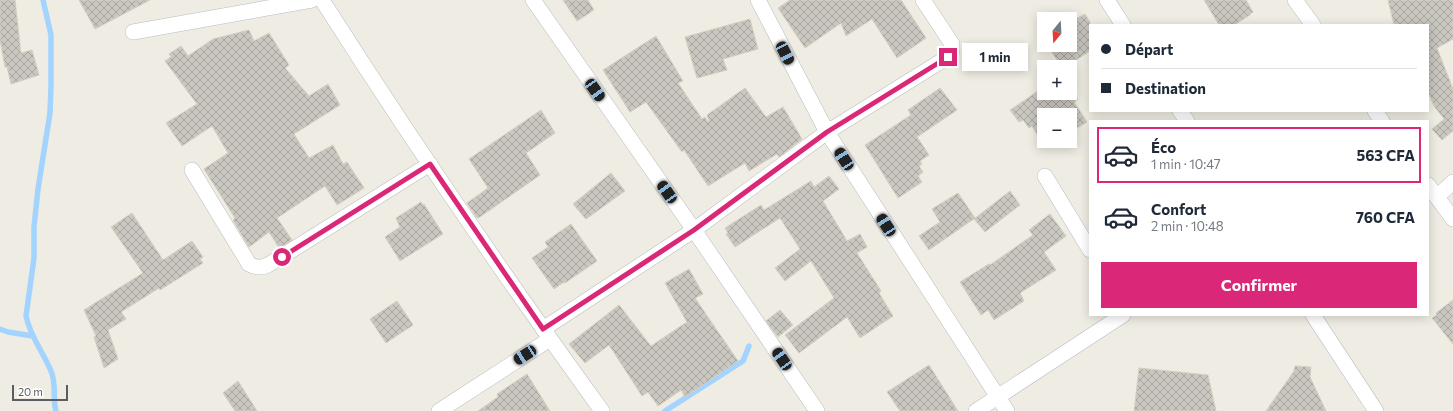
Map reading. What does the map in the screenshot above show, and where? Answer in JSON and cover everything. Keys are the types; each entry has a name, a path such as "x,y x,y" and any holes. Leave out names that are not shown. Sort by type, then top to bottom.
{"street":[{"path":"133,32 312,0"},
{"path":"322,0 371,77 430,164 546,334 602,411"},
{"path":"533,0 694,230 817,411"},
{"path":"758,0 827,132 1007,411"},
{"path":"439,411 694,230 827,132 948,57 952,51 952,44 923,0"},
{"path":"1107,0 1122,24"},
{"path":"1295,0 1312,24"},
{"path":"192,170 249,264 262,268 430,164"},
{"path":"1045,176 1089,248"},
{"path":"1453,182 1432,191 1453,219"},
{"path":"976,411 1121,316"},
{"path":"1315,316 1376,411"}],"building":[{"path":"0,0 15,0 21,53 32,50 39,75 11,84 7,67 5,67 0,40"},
{"path":"79,0 150,0 95,29"},
{"path":"563,0 588,0 594,10 577,21"},
{"path":"790,0 901,0 926,38 897,58 872,19 846,36 841,23 805,48 778,8"},
{"path":"1204,0 1246,0 1253,12 1236,24 1218,24"},
{"path":"1388,0 1453,0 1453,39 1437,48 1453,89 1453,131 1442,140 1432,129 1444,119 1434,106 1429,94 1429,24 1394,24"},
{"path":"1085,14 1090,22 1089,52 1076,60 1057,60 1052,52 1077,52 1077,18"},
{"path":"750,19 758,49 723,59 727,70 697,78 685,37"},
{"path":"249,30 254,41 269,33 289,65 285,68 309,96 328,84 340,105 294,134 309,158 333,145 343,164 347,162 364,188 337,205 325,186 277,218 292,240 279,248 269,232 249,247 233,220 235,218 204,169 228,153 212,126 182,146 166,123 197,104 165,61 171,57 169,54 181,46 188,56 213,39"},
{"path":"656,36 683,81 678,83 702,119 705,117 708,122 707,115 745,88 766,117 783,107 802,139 779,157 777,154 749,171 745,163 708,186 684,150 682,152 646,102 630,112 603,70"},
{"path":"940,88 957,110 917,137 929,155 920,161 922,164 919,166 923,172 918,176 922,182 898,198 865,145 911,115 908,110"},
{"path":"1037,92 1037,100 1077,100 1074,102 1087,122 1077,128 1077,108 1037,108 1037,134 1032,126 1029,128 1023,120 1019,122 1010,110"},
{"path":"541,110 555,133 526,153 540,175 477,218 467,203 488,188 469,159"},
{"path":"611,173 625,191 586,219 573,204"},
{"path":"829,176 839,189 823,201 847,241 860,234 867,247 857,253 881,291 879,293 893,316 860,338 847,317 799,353 785,335 834,298 811,261 785,281 775,268 800,249 780,218 735,247 726,234 728,233 725,228 761,205 764,210 811,181 814,187"},
{"path":"1010,191 1020,205 985,232 974,219"},
{"path":"958,193 975,218 929,250 919,236 940,222 932,209"},
{"path":"421,202 423,205 424,204 443,234 400,261 385,237 400,227 396,218"},
{"path":"132,213 163,260 192,241 203,257 200,259 203,263 121,312 126,319 108,330 118,359 104,368 94,337 96,336 84,310 143,273 111,227"},
{"path":"1050,214 1066,236 1044,252 1056,270 1020,293 1024,301 994,320 988,310 981,315 960,282 989,264 990,265 1033,235 1029,230"},
{"path":"571,224 597,261 554,289 532,258 548,247 545,242"},
{"path":"689,269 703,294 695,298 738,361 685,397 681,390 658,406 648,392 642,396 609,345 585,363 569,344 619,305 651,346 687,322 665,283"},
{"path":"1453,300 1453,344 1432,318"},
{"path":"397,301 413,325 386,343 370,319"},
{"path":"780,310 793,325 778,337 766,321"},
{"path":"929,365 958,411 900,411 887,392"},
{"path":"1295,366 1311,367 1310,377 1326,411 1266,411 1294,371"},
{"path":"1139,368 1208,375 1216,411 1134,411"},
{"path":"527,374 550,411 478,411 498,397 497,394"},
{"path":"238,381 257,411 235,411 223,393"}],"waterway":[{"path":"43,0 51,35 50,113 38,189 34,227 34,258 26,316 30,330 53,376 56,411"},
{"path":"0,329 8,332 33,336"},
{"path":"665,411 743,361 749,346"}],"route":[{"path":"282,257 430,164 543,329 694,230 827,132 948,57"}]}
